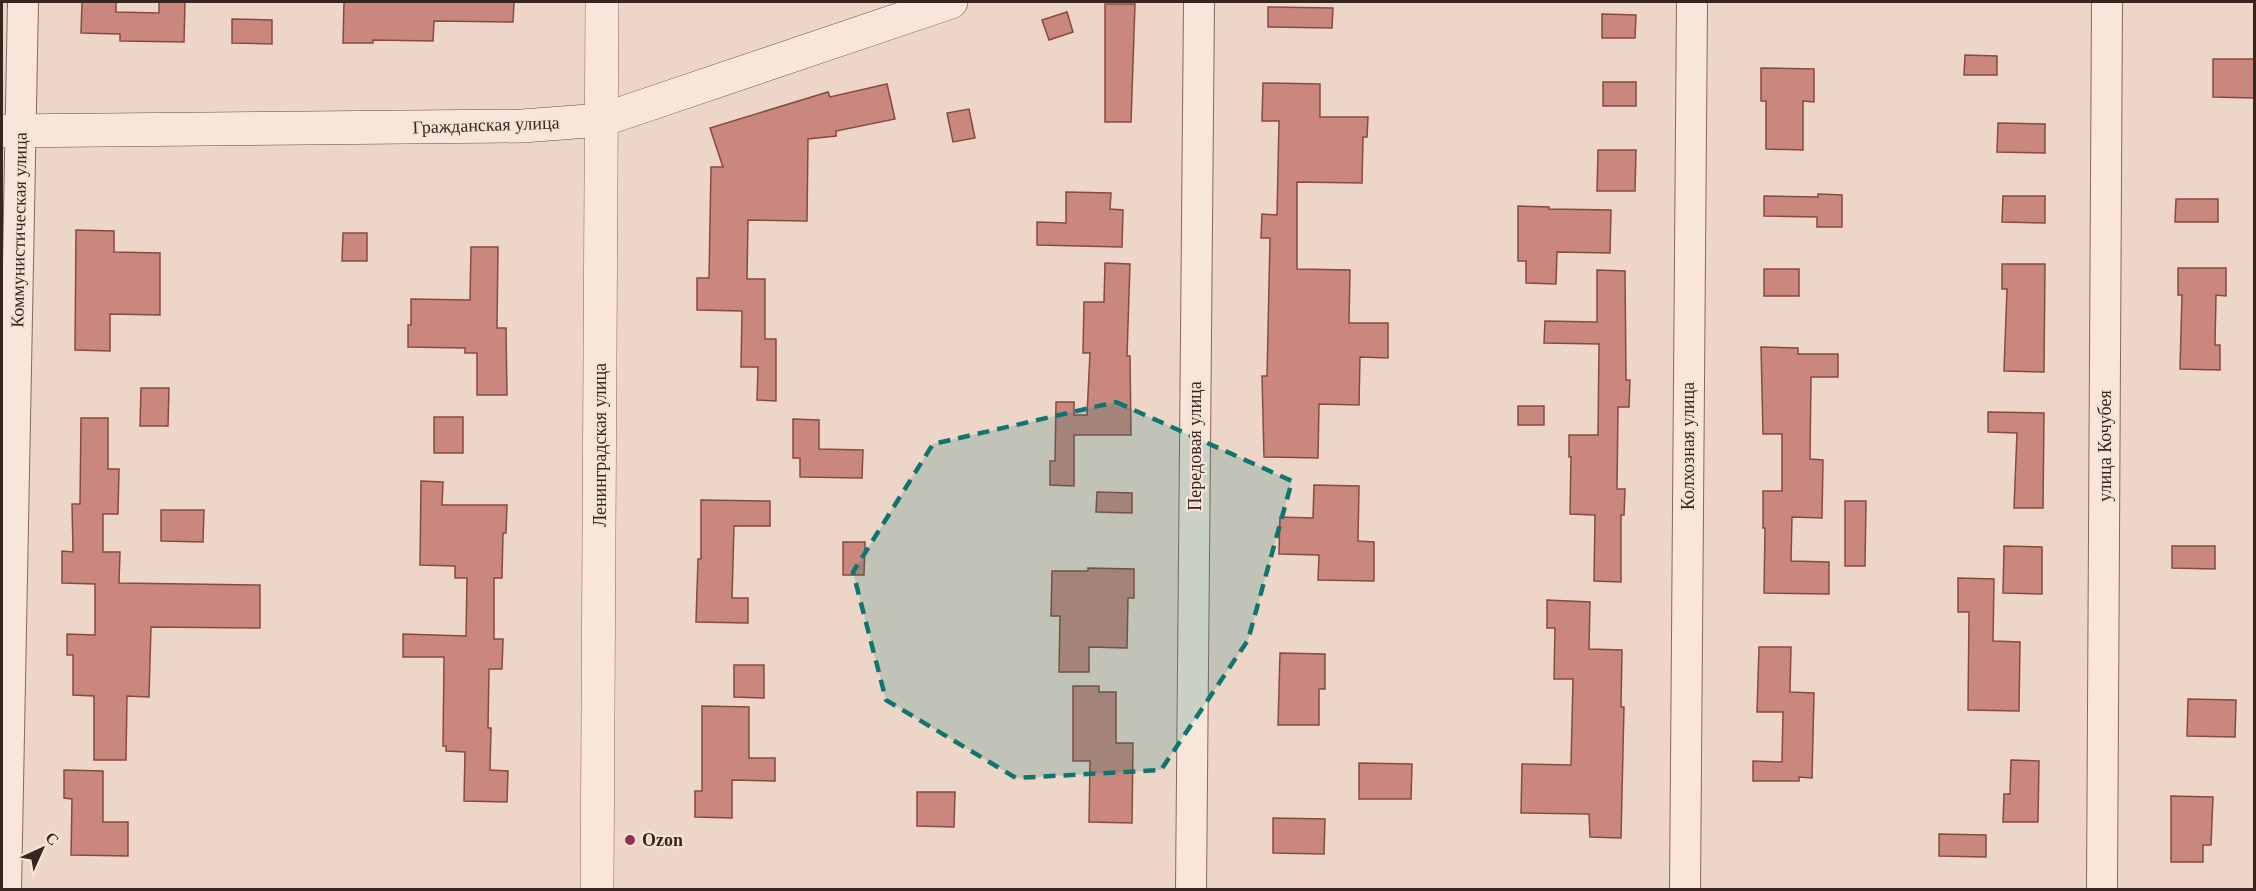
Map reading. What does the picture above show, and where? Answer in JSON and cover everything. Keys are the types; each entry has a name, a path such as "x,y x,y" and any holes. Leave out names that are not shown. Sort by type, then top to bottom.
{"main road":[{"name":"Ленинградская улица","path":"597,890 602,2"},
{"name":"Гражданская улица","path":"11,131 522,126 602,120 951,2"}],"street":[{"name":"Коммунистическая улица","path":"6,890 11,131 23,2"},
{"name":"Передовая улица","path":"1191,890 1198,2"},
{"name":"Колхозная улица","path":"1685,890 1692,2"},
{"name":"улица Кочубея","path":"2102,890 2107,2"}],"highlighted area":[{"path":"1116,402 1292,481 1248,640 1161,770 1016,778 886,700 853,572 933,444"}],"building":[{"path":"82,2 116,2 116,12 159,13 159,2 185,2 184,42 120,41 120,34 81,33"},
{"path":"344,2 514,2 513,22 434,21 433,41 373,40 373,43 343,43"},
{"path":"1105,4 1135,4 1131,122 1105,122"},
{"path":"1268,7 1333,8 1332,28 1268,27"},
{"path":"1067,12 1073,32 1049,40 1042,20"},
{"path":"1602,14 1636,15 1635,38 1602,38"},
{"path":"232,19 272,20 272,44 232,43"},
{"path":"1965,55 1997,56 1997,75 1964,75"},
{"path":"2213,59 2254,59 2254,98 2213,97"},
{"path":"1761,68 1814,69 1814,102 1803,101 1803,150 1766,149 1766,101 1761,101"},
{"path":"1603,82 1636,82 1636,106 1603,106"},
{"path":"1263,83 1320,84 1320,117 1368,117 1367,137 1363,137 1362,183 1297,182 1297,269 1350,270 1349,323 1388,323 1388,358 1360,357 1359,405 1319,404 1318,458 1264,457 1262,376 1267,376 1270,238 1261,238 1262,214 1277,215 1279,121 1262,121"},
{"path":"887,84 895,119 836,131 836,136 808,139 807,221 748,220 747,279 765,279 765,339 776,339 776,401 757,400 758,367 741,367 742,311 697,310 697,278 709,278 711,167 723,167 710,128 828,92 830,97"},
{"path":"969,109 975,138 953,142 947,113"},
{"path":"1998,123 2045,124 2045,153 1997,152"},
{"path":"1598,150 1636,150 1635,191 1597,191"},
{"path":"1066,192 1111,193 1110,209 1123,210 1122,247 1037,245 1037,222 1066,223"},
{"path":"1818,194 1842,195 1842,227 1817,227 1817,217 1764,216 1764,196 1818,197"},
{"path":"2003,196 2045,196 2045,223 2002,222"},
{"path":"2176,199 2218,199 2218,222 2175,222"},
{"path":"1518,206 1611,210 1610,253 1557,252 1556,284 1526,283 1526,261 1518,261"},
{"path":"76,230 114,231 114,252 160,253 160,315 110,314 110,351 75,350"},
{"path":"343,233 367,233 367,261 342,261"},
{"path":"471,247 498,247 497,328 506,328 507,395 477,395 477,353 465,353 465,348 408,347 411,299 470,300"},
{"path":"1105,263 1130,264 1127,356 1130,356 1131,435 1074,435 1074,486 1050,485 1050,461 1055,461 1056,402 1074,402 1074,415 1087,415 1090,353 1083,353 1084,302 1104,302"},
{"path":"2002,264 2045,264 2044,372 2004,371 2007,289 2002,289"},
{"path":"2178,268 2226,268 2226,296 2216,295 2215,345 2220,345 2220,370 2180,369 2182,295 2178,295"},
{"path":"1764,269 1799,269 1799,296 1764,296"},
{"path":"1597,270 1625,271 1626,380 1630,380 1629,407 1618,407 1617,489 1625,489 1624,515 1621,515 1621,582 1594,581 1595,515 1570,514 1569,435 1598,435 1599,344 1544,343 1545,321 1597,322"},
{"path":"1761,347 1798,348 1798,354 1838,354 1838,377 1811,377 1810,459 1823,460 1822,518 1792,517 1791,561 1829,562 1829,594 1764,593 1763,491 1782,491 1782,434 1763,434"},
{"path":"141,388 169,388 168,426 140,426"},
{"path":"1518,406 1544,406 1544,425 1518,425"},
{"path":"1988,412 2044,413 2043,508 2014,508 2017,433 1988,432"},
{"path":"434,417 463,417 463,453 434,453"},
{"path":"81,418 108,418 108,469 119,469 118,514 103,514 103,552 120,552 119,583 260,585 260,628 151,627 149,697 127,696 126,760 94,760 94,696 73,695 73,655 67,655 67,634 95,635 95,584 62,583 62,551 73,552 72,504 80,504"},
{"path":"793,419 819,420 819,449 863,450 862,478 800,477 800,458 793,458"},
{"path":"421,481 443,482 442,505 507,505 506,533 503,533 502,578 494,578 494,639 503,639 502,669 489,669 488,728 491,728 490,770 508,771 507,802 464,801 465,752 446,751 446,746 443,746 444,657 403,657 403,634 466,636 467,578 455,578 455,566 420,565"},
{"path":"1314,485 1359,486 1358,541 1374,542 1374,581 1318,580 1319,555 1279,554 1280,517 1313,518"},
{"path":"1097,492 1132,493 1132,513 1096,512"},
{"path":"701,500 770,501 770,526 734,526 732,598 748,598 748,623 696,622 698,559 701,559"},
{"path":"1845,501 1866,501 1865,566 1845,566"},
{"path":"161,510 204,510 203,542 161,541"},
{"path":"843,542 865,542 864,575 843,575"},
{"path":"2004,546 2042,547 2042,594 2003,593"},
{"path":"2172,546 2215,546 2215,569 2172,568"},
{"path":"1088,568 1134,569 1134,598 1128,598 1127,648 1089,647 1089,672 1059,672 1060,616 1051,616 1052,571 1088,571"},
{"path":"1958,578 1994,579 1993,641 2020,642 2019,711 1968,710 1969,612 1958,612"},
{"path":"1547,600 1590,602 1589,649 1622,650 1621,707 1624,707 1621,838 1590,837 1589,814 1521,813 1522,764 1571,765 1573,679 1554,679 1555,628 1547,628"},
{"path":"1759,647 1791,647 1790,692 1814,693 1812,778 1799,777 1799,781 1753,781 1753,761 1782,762 1783,712 1757,712"},
{"path":"1280,653 1325,654 1325,689 1319,689 1319,725 1278,725"},
{"path":"734,665 764,665 764,698 734,697"},
{"path":"1073,686 1099,686 1099,692 1116,692 1116,743 1133,743 1132,823 1089,822 1090,761 1073,761"},
{"path":"2188,699 2236,700 2235,737 2187,736"},
{"path":"702,706 749,707 749,758 775,758 775,781 732,780 732,818 695,817 695,791 702,791"},
{"path":"2011,760 2039,761 2038,822 2003,822 2004,794 2010,794"},
{"path":"1359,763 1412,764 1411,799 1359,799"},
{"path":"64,770 103,771 103,822 128,822 128,856 71,855 72,799 64,798"},
{"path":"917,792 955,792 954,827 917,826"},
{"path":"2171,796 2213,797 2211,845 2203,845 2203,862 2171,862"},
{"path":"1273,818 1325,819 1324,854 1273,853"},
{"path":"1939,834 1986,835 1986,857 1939,856"}],"place":[{"name":"Ozon","path":"630,840"}]}
